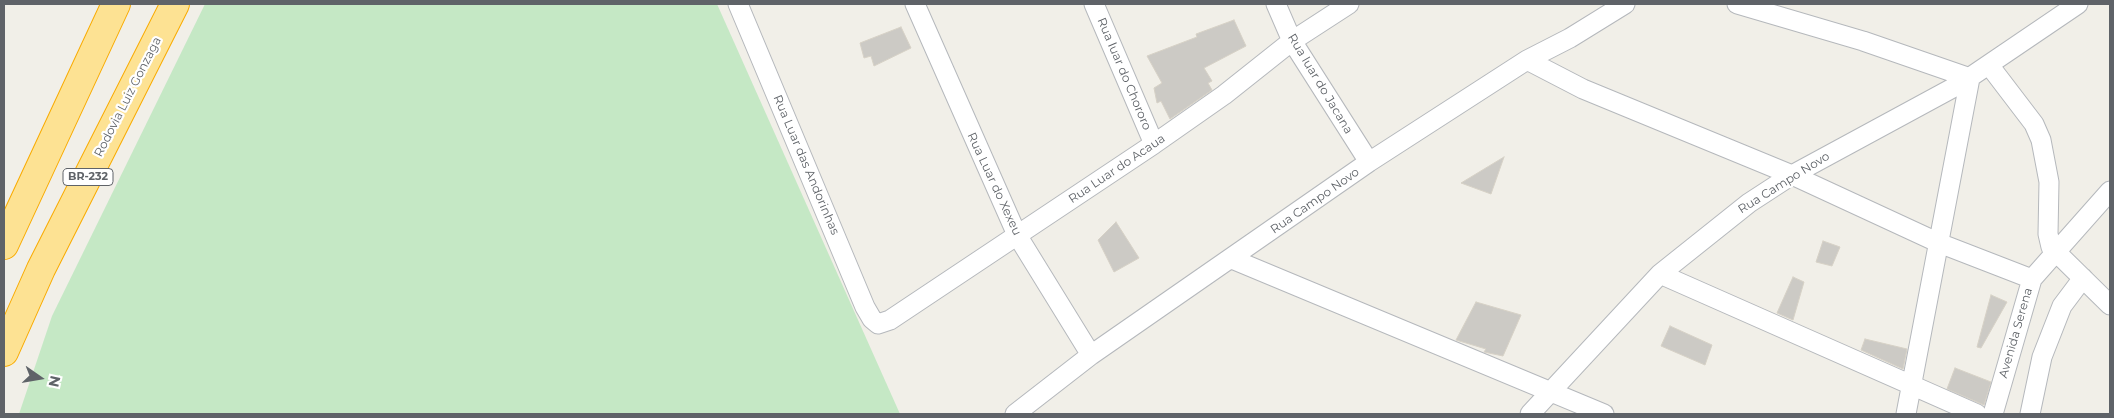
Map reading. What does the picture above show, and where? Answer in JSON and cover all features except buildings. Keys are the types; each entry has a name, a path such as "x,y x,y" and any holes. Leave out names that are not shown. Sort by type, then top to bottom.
{"highway":[{"path":"4,245 116,4"},
{"name":"Rodovia Luiz Gonzaga","path":"4,352 41,269 176,4"}],"street":[{"name":"Rua Luar das Andorinhas","path":"738,4 865,307 872,319 878,324"},
{"name":"Rua Luar do Xexeu","path":"914,4 1017,235 1090,355"},
{"name":"Rua luar do Chororo","path":"1094,4 1154,144"},
{"name":"Rua luar do Jacana","path":"1276,4 1292,41 1369,162"},
{"name":"Rua Luar do Acaua","path":"878,324 890,320 1154,144 1224,95 1292,41 1349,4"},
{"name":"Rua Campo Novo","path":"1015,414 1090,355 1232,260 1369,162 1527,60 1570,38 1625,4"},
{"path":"1737,4 1788,12 1863,41 1970,78 1906,414"},
{"name":"Rua Campo Novo","path":"1530,414 1660,274 1749,203 1792,175 1970,78 2078,4"},
{"path":"1527,60 1583,89 1792,175 1939,243 2032,279"},
{"path":"1989,65 2034,124 2041,140 2049,182 2048,234 2051,247 2110,305"},
{"name":"Avenida Serena","path":"1993,414 2032,279 2110,191"},
{"path":"1232,260 1604,414"},
{"path":"1660,274 1977,414"},
{"path":"2030,414 2042,357 2062,306 2083,278"}],"green space":[{"path":"205,4 717,4 900,414 19,414 52,316"}]}
